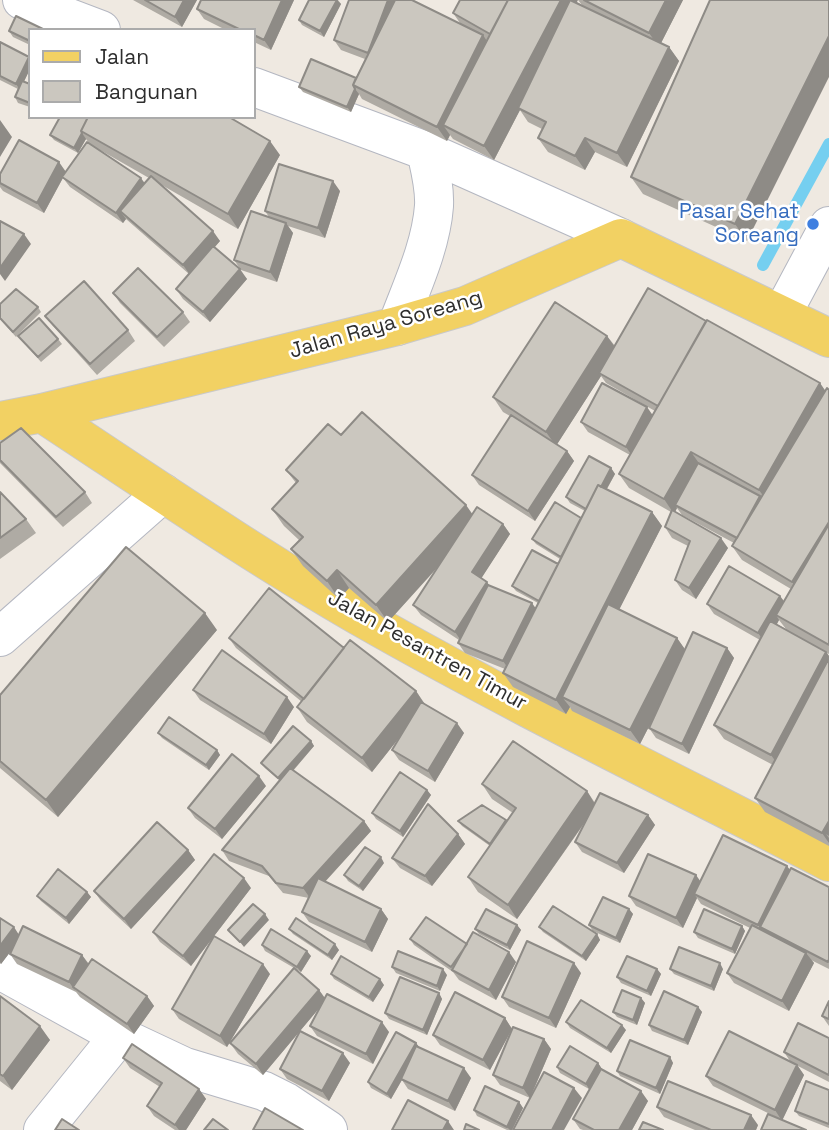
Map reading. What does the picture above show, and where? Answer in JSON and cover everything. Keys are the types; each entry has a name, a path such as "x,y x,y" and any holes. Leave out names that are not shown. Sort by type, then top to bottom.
{"main road":[{"path":"621,238 829,338"},
{"name":"Jalan Raya Soreang","path":"0,421 397,326 465,306 621,238"},
{"name":"Jalan Pesantren Timur","path":"42,413 264,558 456,670 829,862"}],"street":[{"path":"22,0 96,28"},
{"path":"256,88 426,151 621,238"},
{"path":"397,326 420,263 434,207 426,151"},
{"path":"782,314 829,226"},
{"path":"2,632 163,492"},
{"path":"0,970 119,1036 185,1066 264,1091 328,1130"},
{"path":"43,1130 119,1036"}],"building":[{"path":"145,0 184,0 175,17"},
{"path":"201,0 282,0 264,40 256,36 256,28 237,28 197,9"},
{"path":"309,0 337,0 320,31 299,20"},
{"path":"349,0 388,0 368,53 334,40"},
{"path":"395,0 412,0 483,35 437,127 353,85"},
{"path":"460,0 508,0 490,34 453,13"},
{"path":"508,0 561,0 484,146 443,125"},
{"path":"570,0 669,47 617,153 585,138 575,156 538,138 546,122 518,108"},
{"path":"584,0 666,0 649,33"},
{"path":"710,0 829,0 829,36 735,224 631,177"},
{"path":"16,16 41,28 28,28 28,40 9,31"},
{"path":"0,42 28,56 16,84 0,76"},
{"path":"311,59 356,78 353,85 355,89 347,107 299,87"},
{"path":"22,81 28,83 28,102 15,97"},
{"path":"59,119 87,119 74,148 50,135"},
{"path":"87,119 232,119 270,141 228,214 81,131"},
{"path":"19,140 59,162 37,203 0,183 0,174"},
{"path":"87,142 141,178 116,213 62,177"},
{"path":"279,164 333,181 318,228 265,211"},
{"path":"151,176 213,231 183,265 120,211"},
{"path":"251,211 286,223 270,272 234,260"},
{"path":"0,221 24,234 0,268"},
{"path":"213,246 240,269 203,312 176,289"},
{"path":"138,268 183,312 157,337 113,293"},
{"path":"84,281 128,330 90,364 45,316"},
{"path":"648,288 706,321 658,406 599,373"},
{"path":"16,289 38,307 13,332 0,318 0,304"},
{"path":"555,302 607,336 546,432 493,397"},
{"path":"39,318 58,339 38,357 18,336"},
{"path":"707,320 820,383 759,490 691,452 664,499 619,474"},
{"path":"602,383 647,407 626,447 581,422"},
{"path":"827,388 829,522 792,582 732,546"},
{"path":"362,412 466,505 376,605 337,570 327,581 291,549 303,537 272,509 298,481 286,470 328,424 341,435"},
{"path":"511,415 567,451 528,511 472,475"},
{"path":"21,428 85,492 56,517 0,460 0,443"},
{"path":"589,456 611,468 601,487 598,485 586,509 566,497"},
{"path":"698,463 760,496 737,538 675,505"},
{"path":"598,485 652,512 556,700 503,673"},
{"path":"0,492 26,519 0,538"},
{"path":"555,502 581,518 561,557 532,539"},
{"path":"477,507 503,524 472,572 487,582 455,632 413,605"},
{"path":"672,510 721,538 689,588 675,580 690,541 665,527"},
{"path":"829,524 829,645 776,615"},
{"path":"126,547 205,613 46,800 0,761 0,695"},
{"path":"532,550 558,564 539,601 512,586"},
{"path":"729,566 780,596 758,633 707,604"},
{"path":"488,585 532,603 503,661 458,643"},
{"path":"269,588 344,648 304,699 229,638"},
{"path":"608,604 677,638 630,730 562,697"},
{"path":"770,621 826,652 771,755 714,725"},
{"path":"693,632 727,648 682,744 649,728"},
{"path":"350,640 416,691 362,758 297,707"},
{"path":"222,650 287,697 264,734 193,690"},
{"path":"829,658 829,821 822,833 755,798"},
{"path":"421,702 457,723 428,771 392,750"},
{"path":"169,717 217,750 206,765 158,733"},
{"path":"293,726 311,741 278,778 261,763"},
{"path":"513,741 587,791 508,905 468,877 516,808 482,784"},
{"path":"232,754 259,776 215,829 188,808"},
{"path":"290,768 364,821 303,888 276,883 262,866 222,850"},
{"path":"400,772 427,790 400,831 372,813"},
{"path":"600,793 648,815 617,863 575,842"},
{"path":"428,804 458,834 425,876 392,858"},
{"path":"482,805 506,820 490,844 458,821"},
{"path":"157,822 188,850 124,919 94,891"},
{"path":"723,835 787,866 758,925 694,894"},
{"path":"365,847 381,857 359,886 344,875"},
{"path":"214,854 244,878 183,956 153,932"},
{"path":"648,854 696,875 676,918 629,896"},
{"path":"791,868 829,887 828,962 760,927"},
{"path":"58,869 87,892 66,918 37,896"},
{"path":"318,878 381,909 365,942 302,912"},
{"path":"603,897 629,909 616,938 589,925"},
{"path":"253,904 265,914 240,942 228,930"},
{"path":"553,906 597,934 582,956 539,927"},
{"path":"486,909 517,925 507,945 475,929"},
{"path":"704,909 742,926 732,949 694,932"},
{"path":"426,917 467,944 451,967 410,939"},
{"path":"0,918 14,927 0,946"},
{"path":"296,918 335,944 328,955 289,929"},
{"path":"752,925 806,953 782,1001 727,973"},
{"path":"23,926 82,955 69,982 10,954"},
{"path":"271,929 307,951 297,967 262,945"},
{"path":"473,932 509,952 489,990 452,970"},
{"path":"214,936 263,964 220,1036 172,1009"},
{"path":"527,941 574,963 549,1018 502,997"},
{"path":"679,947 720,963 711,986 670,969"},
{"path":"398,951 443,969 437,986 392,967"},
{"path":"341,956 380,979 369,997 331,974"},
{"path":"627,956 657,969 647,991 617,977"},
{"path":"92,959 147,996 127,1024 73,987"},
{"path":"294,968 319,990 256,1064 230,1043"},
{"path":"400,977 439,993 423,1030 385,1013"},
{"path":"622,990 641,998 633,1020 613,1012"},
{"path":"664,991 698,1007 684,1040 649,1025"},
{"path":"455,992 505,1018 483,1060 433,1035"},
{"path":"327,994 382,1022 366,1054 310,1026"},
{"path":"0,996 40,1026 3,1076 0,1074"},
{"path":"581,1000 622,1025 607,1048 566,1022"},
{"path":"829,1001 829,1019 822,1016"},
{"path":"798,1023 829,1038 829,1075 784,1052"},
{"path":"513,1027 544,1039 523,1088 493,1075"},
{"path":"300,1031 343,1053 322,1091 280,1069"},
{"path":"729,1031 797,1065 775,1110 706,1076"},
{"path":"396,1032 416,1043 387,1094 368,1082"},
{"path":"630,1040 670,1057 656,1088 617,1071"},
{"path":"132,1044 199,1089 175,1125 147,1106 162,1083 123,1058"},
{"path":"416,1046 464,1068 448,1101 401,1079"},
{"path":"570,1046 598,1063 586,1084 557,1067"},
{"path":"601,1069 641,1091 619,1130 594,1130 573,1119"},
{"path":"544,1072 574,1088 552,1130 513,1130"},
{"path":"668,1081 751,1115 744,1130 711,1130 657,1107"},
{"path":"806,1081 829,1090 829,1124 795,1111"},
{"path":"485,1086 519,1102 507,1127 474,1110"},
{"path":"408,1100 448,1121 443,1130 392,1130"},
{"path":"265,1108 303,1130 253,1130"},
{"path":"768,1114 806,1130 761,1130"},
{"path":"62,1119 79,1130 55,1130"},
{"path":"213,1119 228,1130 204,1130"},
{"path":"643,1122 663,1130 639,1130"},
{"path":"466,1124 479,1130 464,1130"}],"waterway":[{"path":"763,265 829,144"}],"place":[{"name":"Pasar Sehat Soreang","path":"813,224"}]}
